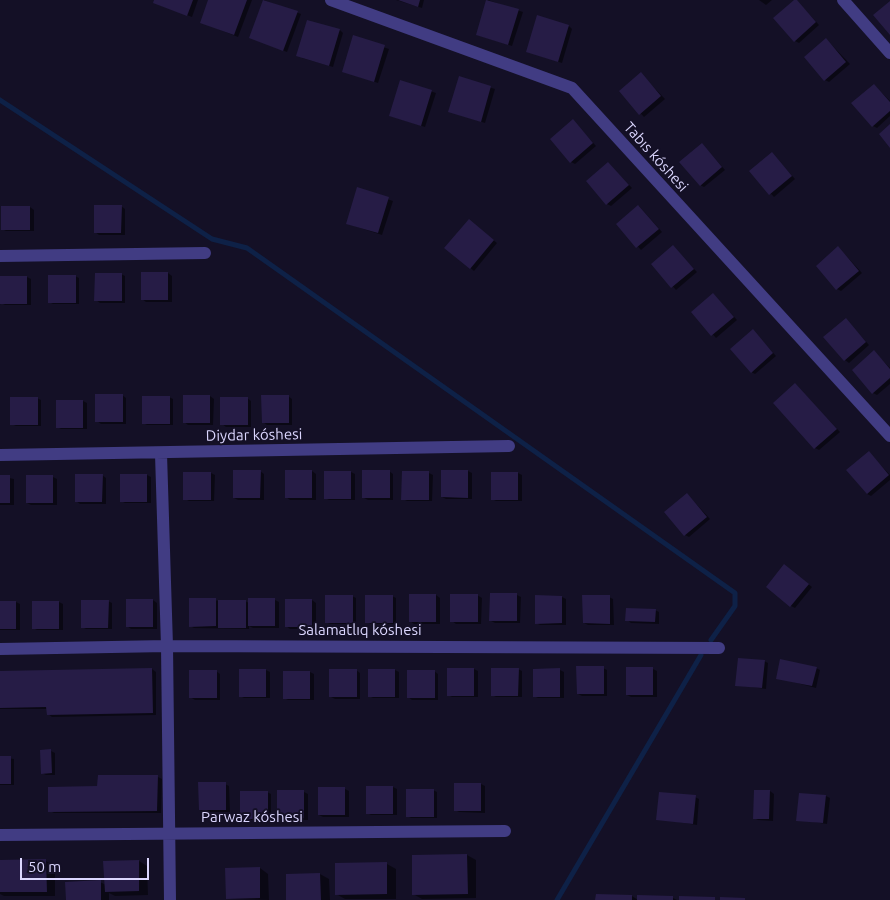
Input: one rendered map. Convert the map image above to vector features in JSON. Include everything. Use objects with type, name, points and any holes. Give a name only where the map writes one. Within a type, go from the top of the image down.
[{"type":"street","name":"Tabıs kóshesi","points":[[331,0],[572,88],[890,436]]},
{"type":"street","points":[[842,0],[890,53]]},
{"type":"street","points":[[0,256],[205,253]]},
{"type":"street","name":"Diydar kóshesi","points":[[0,456],[509,446]]},
{"type":"street","points":[[161,454],[167,646],[170,900]]},
{"type":"street","name":"Salamatlıq kóshesi","points":[[0,648],[167,646],[719,648]]},
{"type":"street","name":"Parwaz kóshesi","points":[[0,835],[505,832]]},
{"type":"building","points":[[154,0],[193,0],[187,16],[153,3]]},
{"type":"building","points":[[208,0],[247,0],[234,35],[200,23]]},
{"type":"building","points":[[263,0],[298,11],[283,51],[249,38]]},
{"type":"building","points":[[398,0],[420,0],[418,7]]},
{"type":"building","points":[[486,0],[519,9],[508,45],[476,35]]},
{"type":"building","points":[[794,0],[797,0],[816,22],[794,42],[773,18]]},
{"type":"building","points":[[890,1],[890,35],[873,15]]},
{"type":"building","points":[[537,15],[569,25],[558,62],[526,52]]},
{"type":"building","points":[[307,20],[340,29],[329,66],[296,56]]},
{"type":"building","points":[[353,35],[385,45],[374,82],[342,72]]},
{"type":"building","points":[[826,38],[846,62],[824,81],[804,57]]},
{"type":"building","points":[[641,72],[661,96],[639,115],[619,91]]},
{"type":"building","points":[[459,76],[491,86],[481,122],[448,112]]},
{"type":"building","points":[[400,80],[432,90],[421,126],[389,116]]},
{"type":"building","points":[[874,84],[890,102],[890,111],[872,127],[851,103]]},
{"type":"building","points":[[573,119],[593,143],[570,163],[550,139]]},
{"type":"building","points":[[890,124],[890,148],[879,134]]},
{"type":"building","points":[[702,143],[722,167],[700,186],[679,162]]},
{"type":"building","points":[[772,152],[792,176],[769,195],[749,171]]},
{"type":"building","points":[[608,162],[629,185],[606,205],[586,181]]},
{"type":"building","points":[[357,187],[389,197],[378,233],[346,224]]},
{"type":"building","points":[[94,205],[122,205],[121,233],[94,233]]},
{"type":"building","points":[[638,205],[659,229],[636,248],[616,224]]},
{"type":"building","points":[[1,206],[30,206],[30,230],[1,230]]},
{"type":"building","points":[[469,219],[494,240],[470,269],[444,248]]},
{"type":"building","points":[[673,245],[694,269],[671,288],[651,264]]},
{"type":"building","points":[[838,246],[859,271],[836,290],[816,266]]},
{"type":"building","points":[[141,272],[168,272],[168,300],[141,300]]},
{"type":"building","points":[[95,273],[122,273],[122,301],[94,301]]},
{"type":"building","points":[[48,275],[76,275],[76,303],[48,303]]},
{"type":"building","points":[[0,276],[27,276],[27,304],[0,304]]},
{"type":"building","points":[[713,293],[734,317],[711,336],[691,312]]},
{"type":"building","points":[[846,318],[866,342],[844,361],[823,337]]},
{"type":"building","points":[[753,329],[773,353],[751,373],[730,349]]},
{"type":"building","points":[[874,350],[890,369],[890,378],[872,394],[852,370]]},
{"type":"building","points":[[795,383],[837,429],[814,449],[773,403]]},
{"type":"building","points":[[95,394],[123,394],[123,422],[95,422]]},
{"type":"building","points":[[183,395],[210,395],[210,423],[183,423]]},
{"type":"building","points":[[261,395],[289,395],[289,423],[262,423]]},
{"type":"building","points":[[142,396],[170,396],[170,424],[142,424]]},
{"type":"building","points":[[10,397],[38,397],[38,425],[10,425]]},
{"type":"building","points":[[220,397],[248,397],[248,425],[220,425]]},
{"type":"building","points":[[56,400],[83,400],[83,428],[56,428]]},
{"type":"building","points":[[869,451],[889,475],[867,494],[846,470]]},
{"type":"building","points":[[233,470],[261,470],[260,498],[233,498]]},
{"type":"building","points":[[285,470],[312,470],[312,498],[285,498]]},
{"type":"building","points":[[362,470],[390,470],[390,498],[362,498]]},
{"type":"building","points":[[441,470],[468,470],[468,498],[441,497]]},
{"type":"building","points":[[324,471],[351,471],[351,499],[324,499]]},
{"type":"building","points":[[402,471],[429,471],[429,500],[401,500]]},
{"type":"building","points":[[183,472],[211,472],[211,500],[183,500]]},
{"type":"building","points":[[491,472],[518,472],[518,500],[491,500]]},
{"type":"building","points":[[75,474],[103,474],[102,502],[75,502]]},
{"type":"building","points":[[120,474],[147,474],[147,502],[120,502]]},
{"type":"building","points":[[0,475],[10,475],[10,503],[0,503]]},
{"type":"building","points":[[26,475],[53,475],[53,503],[26,503]]},
{"type":"building","points":[[687,493],[707,517],[684,536],[664,512]]},
{"type":"building","points":[[784,564],[809,584],[790,607],[766,587]]},
{"type":"building","points":[[490,593],[517,593],[517,621],[489,621]]},
{"type":"building","points":[[409,594],[436,594],[436,622],[409,622]]},
{"type":"building","points":[[450,594],[478,594],[478,622],[450,622]]},
{"type":"building","points":[[325,595],[353,595],[353,623],[325,623]]},
{"type":"building","points":[[365,595],[393,595],[393,623],[365,623]]},
{"type":"building","points":[[535,595],[562,596],[562,623],[535,624]]},
{"type":"building","points":[[582,595],[610,595],[610,624],[583,623]]},
{"type":"building","points":[[189,598],[216,598],[216,626],[189,627]]},
{"type":"building","points":[[248,598],[275,598],[275,626],[248,626]]},
{"type":"building","points":[[126,599],[153,599],[153,627],[126,627]]},
{"type":"building","points":[[285,599],[312,599],[312,627],[285,627]]},
{"type":"building","points":[[81,600],[109,600],[108,628],[81,628]]},
{"type":"building","points":[[218,600],[246,600],[246,628],[218,628]]},
{"type":"building","points":[[0,601],[16,601],[16,629],[0,629]]},
{"type":"building","points":[[32,601],[59,601],[59,629],[32,629]]},
{"type":"building","points":[[626,608],[656,609],[655,622],[625,621]]},
{"type":"building","points":[[738,658],[765,660],[762,688],[735,686]]},
{"type":"building","points":[[780,659],[817,667],[812,686],[776,679]]},
{"type":"building","points":[[576,666],[604,666],[604,694],[577,694]]},
{"type":"building","points":[[626,667],[653,667],[653,695],[626,695]]},
{"type":"building","points":[[152,668],[153,713],[47,715],[46,707],[0,708],[0,671]]},
{"type":"building","points":[[447,668],[474,668],[474,696],[447,696]]},
{"type":"building","points":[[491,668],[519,668],[518,696],[491,696]]},
{"type":"building","points":[[560,668],[560,697],[533,697],[533,669]]},
{"type":"building","points":[[239,669],[266,669],[266,697],[239,697]]},
{"type":"building","points":[[329,669],[357,669],[357,697],[329,697]]},
{"type":"building","points":[[368,669],[395,669],[395,697],[368,697]]},
{"type":"building","points":[[189,670],[217,670],[217,698],[189,698]]},
{"type":"building","points":[[407,670],[435,670],[435,698],[407,698]]},
{"type":"building","points":[[283,671],[310,671],[310,699],[283,699]]},
{"type":"building","points":[[51,749],[52,773],[41,774],[40,750]]},
{"type":"building","points":[[0,756],[11,756],[11,784],[0,784]]},
{"type":"building","points":[[98,775],[158,775],[157,811],[48,812],[48,787],[97,786]]},
{"type":"building","points":[[198,782],[226,782],[226,810],[199,810]]},
{"type":"building","points":[[454,783],[481,783],[481,811],[454,811]]},
{"type":"building","points":[[366,786],[393,786],[393,814],[366,814]]},
{"type":"building","points":[[318,787],[345,787],[345,815],[318,815]]},
{"type":"building","points":[[406,789],[434,789],[434,817],[406,817]]},
{"type":"building","points":[[277,790],[304,790],[304,818],[277,818]]},
{"type":"building","points":[[754,790],[770,790],[769,819],[753,819]]},
{"type":"building","points":[[240,791],[268,791],[268,819],[240,819]]},
{"type":"building","points":[[659,792],[696,795],[693,824],[656,820]]},
{"type":"building","points":[[799,793],[826,795],[823,823],[796,821]]},
{"type":"building","points":[[467,854],[468,894],[412,895],[412,855]]},
{"type":"building","points":[[46,859],[47,892],[0,892],[0,860]]},
{"type":"building","points":[[139,860],[139,891],[105,892],[103,861]]},
{"type":"building","points":[[387,862],[387,894],[335,895],[335,863]]},
{"type":"building","points":[[260,867],[260,898],[226,899],[225,868]]},
{"type":"building","points":[[320,873],[321,900],[286,900],[286,874]]},
{"type":"building","points":[[101,880],[101,900],[66,900],[65,882]]},
{"type":"building","points":[[596,894],[632,895],[632,900],[595,900]]},
{"type":"building","points":[[637,895],[673,896],[673,900],[637,900]]},
{"type":"building","points":[[679,896],[715,897],[715,900],[679,900]]},
{"type":"building","points":[[720,897],[745,898],[745,900],[720,900]]},
{"type":"waterway","points":[[0,100],[212,239],[247,248],[735,593],[735,606],[711,640]]},
{"type":"waterway","points":[[557,900],[701,655]]}]
